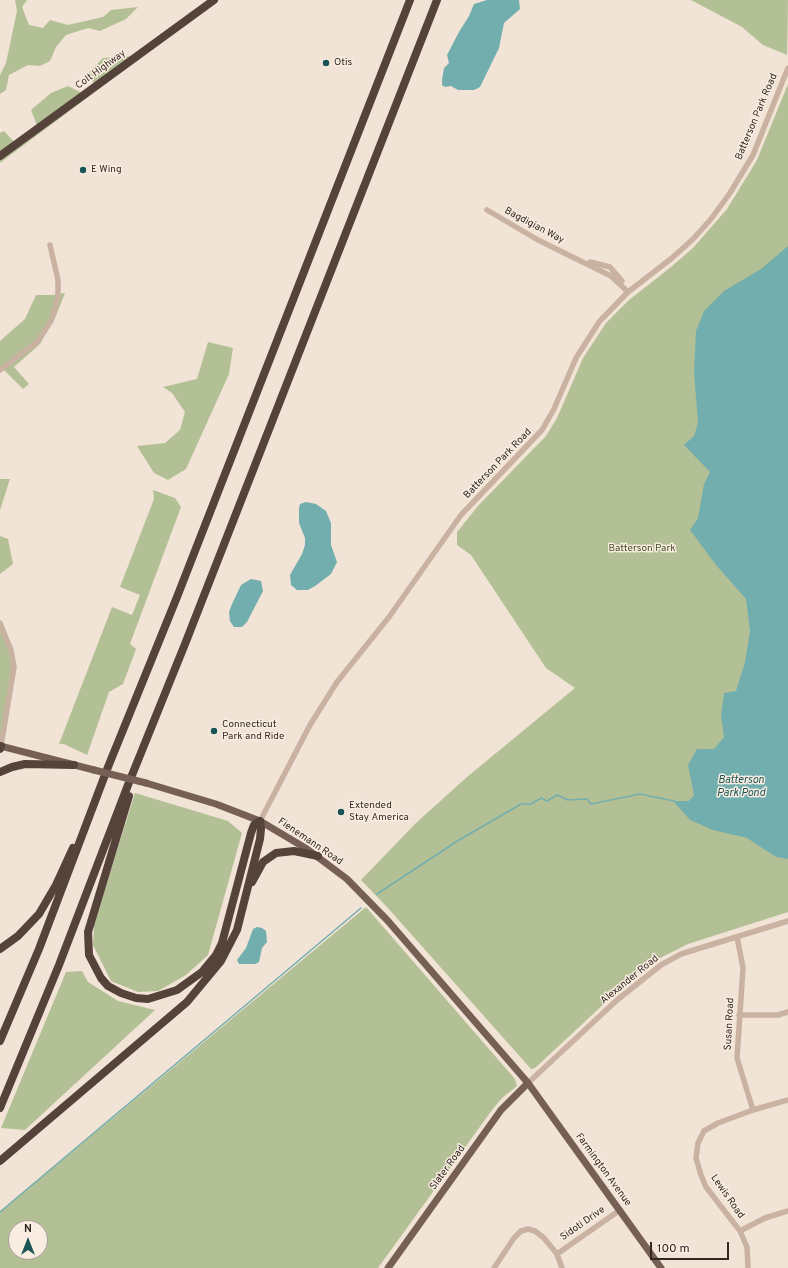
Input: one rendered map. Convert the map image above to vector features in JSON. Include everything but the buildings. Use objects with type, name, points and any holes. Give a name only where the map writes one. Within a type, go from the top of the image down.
[{"type":"highway","name":"Colt Highway","points":[[0,156],[214,0]]},
{"type":"highway","points":[[0,1041],[39,949],[410,0]]},
{"type":"highway","points":[[0,1108],[50,990],[141,753],[437,0]]},
{"type":"highway","points":[[0,1161],[170,1018],[196,992],[217,966],[230,945],[238,925],[261,832],[260,821],[254,825],[251,832],[227,930],[220,949],[212,960],[188,984],[164,995],[153,998],[139,998],[117,992],[104,982],[92,965],[88,953],[87,935],[141,753]]},
{"type":"highway","points":[[0,772],[25,764],[74,765]]},
{"type":"highway","points":[[0,949],[18,936],[39,914],[56,885],[71,851],[83,835]]},
{"type":"highway","points":[[248,888],[263,862],[274,853],[294,850],[318,856]]},
{"type":"main road","name":"Fienemann Road","points":[[0,747],[146,783],[211,802],[260,821],[318,856],[347,879],[381,913],[528,1083]]},
{"type":"main road","name":"Farmington Avenue","points":[[528,1083],[661,1268]]},
{"type":"main road","name":"Slater Road","points":[[388,1268],[501,1110],[528,1083]]},
{"type":"street","name":"Batterson Park Road","points":[[260,821],[307,730],[333,688],[389,617],[461,515],[542,430],[582,346],[599,322],[628,292],[683,249],[702,230],[726,200],[753,155],[788,68]]},
{"type":"street","name":"Bagdigian Way","points":[[487,210],[538,240],[573,256],[610,267],[628,292]]},
{"type":"street","points":[[0,370],[37,342],[51,321],[58,298],[58,280],[50,245]]},
{"type":"street","points":[[0,623],[11,650],[14,667],[0,747]]},
{"type":"street","name":"Alexander Road","points":[[528,1083],[617,1000],[661,965],[681,954],[788,920]]},
{"type":"street","name":"Susan Road","points":[[737,937],[743,968],[738,1015],[737,1058],[754,1110]]},
{"type":"street","points":[[738,1015],[778,1015],[788,1012]]},
{"type":"street","name":"Lewis Road","points":[[748,1268],[747,1247],[740,1231],[706,1187],[696,1158],[698,1143],[704,1131],[718,1123],[788,1100]]},
{"type":"street","name":"Sidoti Drive","points":[[557,1254],[620,1210]]},
{"type":"street","points":[[740,1231],[765,1218],[788,1211]]},
{"type":"street","points":[[494,1268],[514,1238],[521,1232],[528,1229],[535,1231],[544,1238],[557,1254],[562,1268]]},
{"type":"green space","points":[[15,0],[27,0],[22,7],[29,25],[43,28],[50,20],[68,25],[103,17],[111,10],[138,7],[126,19],[100,31],[88,28],[66,35],[56,47],[50,61],[40,66],[28,65],[9,75],[6,90],[0,94],[0,75],[6,63],[17,11]]},
{"type":"green space","points":[[691,0],[788,0],[787,55],[763,45],[742,27]]},
{"type":"green space","points":[[167,38],[0,163],[0,133],[4,131],[16,144],[38,128],[31,110],[51,93],[68,86],[84,94],[95,87],[89,72],[103,58],[137,56]]},
{"type":"green space","name":"Batterson Park","points":[[788,84],[788,912],[688,944],[654,961],[635,975],[535,1068],[531,1069],[387,907],[361,880],[416,823],[467,777],[575,688],[546,668],[471,555],[457,545],[457,532],[478,506],[546,436],[557,418],[583,358],[606,323],[629,300],[693,248],[727,209],[757,160]]},
{"type":"green space","points":[[65,293],[55,318],[40,344],[14,367],[29,384],[23,389],[2,368],[0,370],[0,341],[25,319],[36,295]]},
{"type":"green space","points":[[208,342],[233,348],[229,374],[186,469],[168,480],[154,473],[137,446],[165,443],[180,430],[185,412],[172,393],[163,387],[197,379]]},
{"type":"green space","points":[[0,479],[10,479],[0,510]]},
{"type":"green space","points":[[153,490],[175,498],[181,507],[130,644],[136,649],[123,684],[109,692],[87,755],[64,744],[59,744],[112,607],[132,615],[140,595],[120,587],[154,499]]},
{"type":"green space","points":[[0,536],[8,539],[13,564],[0,574]]},
{"type":"green space","points":[[0,627],[13,660],[0,746]]},
{"type":"green space","points":[[135,793],[228,821],[242,833],[208,955],[186,975],[158,991],[138,992],[111,981],[93,945],[94,924]]},
{"type":"green space","points":[[366,907],[515,1079],[517,1086],[502,1098],[492,1110],[378,1268],[0,1268],[0,1212]]},
{"type":"green space","points":[[82,971],[88,982],[118,1001],[155,1010],[25,1130],[1,1128],[66,972]]},
{"type":"water","points":[[487,0],[519,0],[520,9],[504,23],[499,48],[480,87],[474,90],[458,90],[451,86],[445,87],[442,85],[442,80],[444,68],[449,63],[447,55],[474,4]]},
{"type":"water","name":"Batterson Park Pond","points":[[788,246],[788,859],[776,857],[747,838],[713,830],[690,820],[673,801],[689,801],[694,795],[688,765],[697,749],[714,749],[724,737],[721,715],[724,693],[736,691],[745,662],[750,631],[746,599],[716,565],[690,530],[698,518],[704,484],[710,472],[684,445],[694,436],[698,423],[694,372],[696,331],[704,311],[724,291],[761,269]]},
{"type":"water","points":[[306,502],[316,504],[326,511],[331,523],[331,545],[337,562],[331,574],[315,586],[308,590],[297,590],[291,585],[290,575],[302,554],[305,545],[305,538],[299,523],[299,508],[300,504]]},
{"type":"water","points":[[251,579],[261,581],[263,591],[247,622],[242,627],[234,627],[230,621],[229,612],[241,585]]},
{"type":"water","points":[[257,927],[266,931],[267,942],[262,948],[259,962],[255,964],[239,964],[237,960],[246,948],[253,929]]},
{"type":"waterway","points":[[377,894],[459,840],[521,804],[531,804],[541,798],[547,801],[557,795],[568,800],[587,799],[591,804],[640,794],[674,801]]},
{"type":"waterway","points":[[0,1212],[361,908]]},
{"type":"place","name":"Otis","points":[[326,63]]},
{"type":"place","name":"E Wing","points":[[83,170]]},
{"type":"place","name":"Connecticut Park and Ride","points":[[214,731]]},
{"type":"place","name":"Extended Stay America","points":[[341,812]]}]
